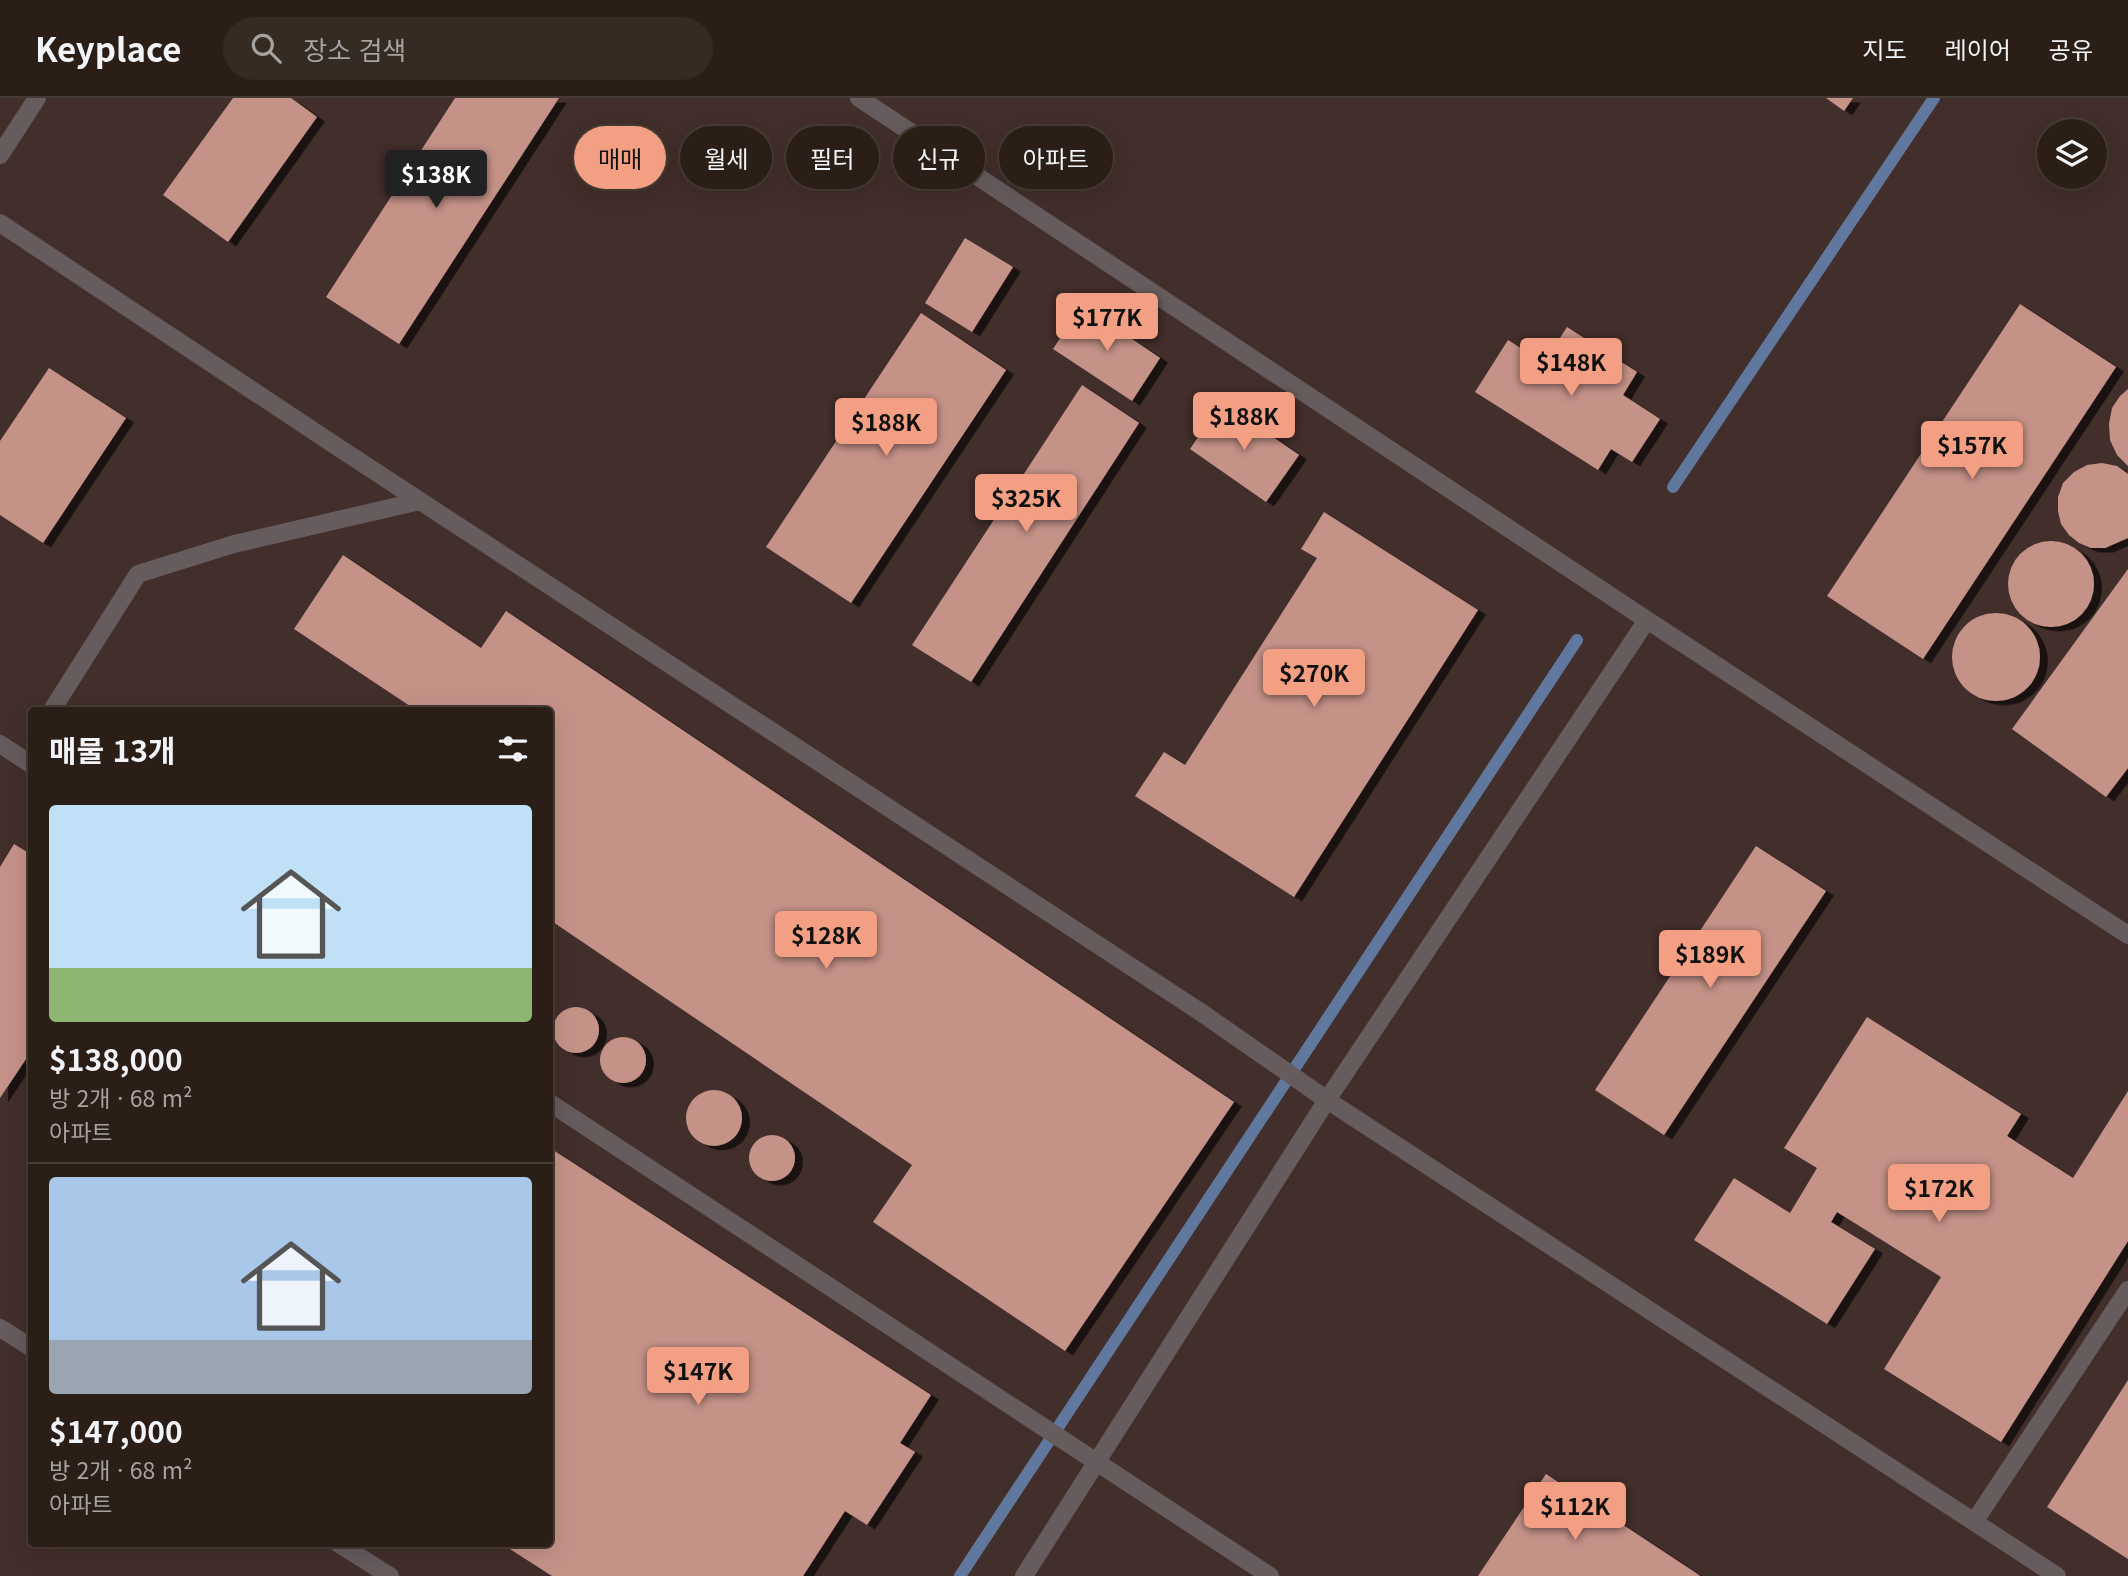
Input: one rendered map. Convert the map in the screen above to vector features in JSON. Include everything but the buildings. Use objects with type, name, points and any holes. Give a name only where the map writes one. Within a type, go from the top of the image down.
[{"type":"lane","points":[[0,155],[37,98]]},
{"type":"lane","points":[[859,98],[2128,935]]},
{"type":"lane","points":[[0,223],[1202,1013],[1327,1100],[2057,1576]]},
{"type":"lane","points":[[54,707],[138,575],[234,544],[420,501]]},
{"type":"lane","points":[[1024,1576],[1327,1100],[1647,620]]},
{"type":"lane","points":[[0,744],[27,762]]},
{"type":"lane","points":[[553,1105],[1270,1576]]},
{"type":"lane","points":[[1974,1522],[2128,1290]]},
{"type":"lane","points":[[0,1328],[28,1346]]},
{"type":"lane","points":[[344,1547],[390,1576]]},
{"type":"shaded area","points":[[0,98],[2128,98],[2128,1576],[0,1576]]},
{"type":"waterway","points":[[1673,487],[1934,98]]},
{"type":"waterway","points":[[960,1576],[1577,640]]}]
